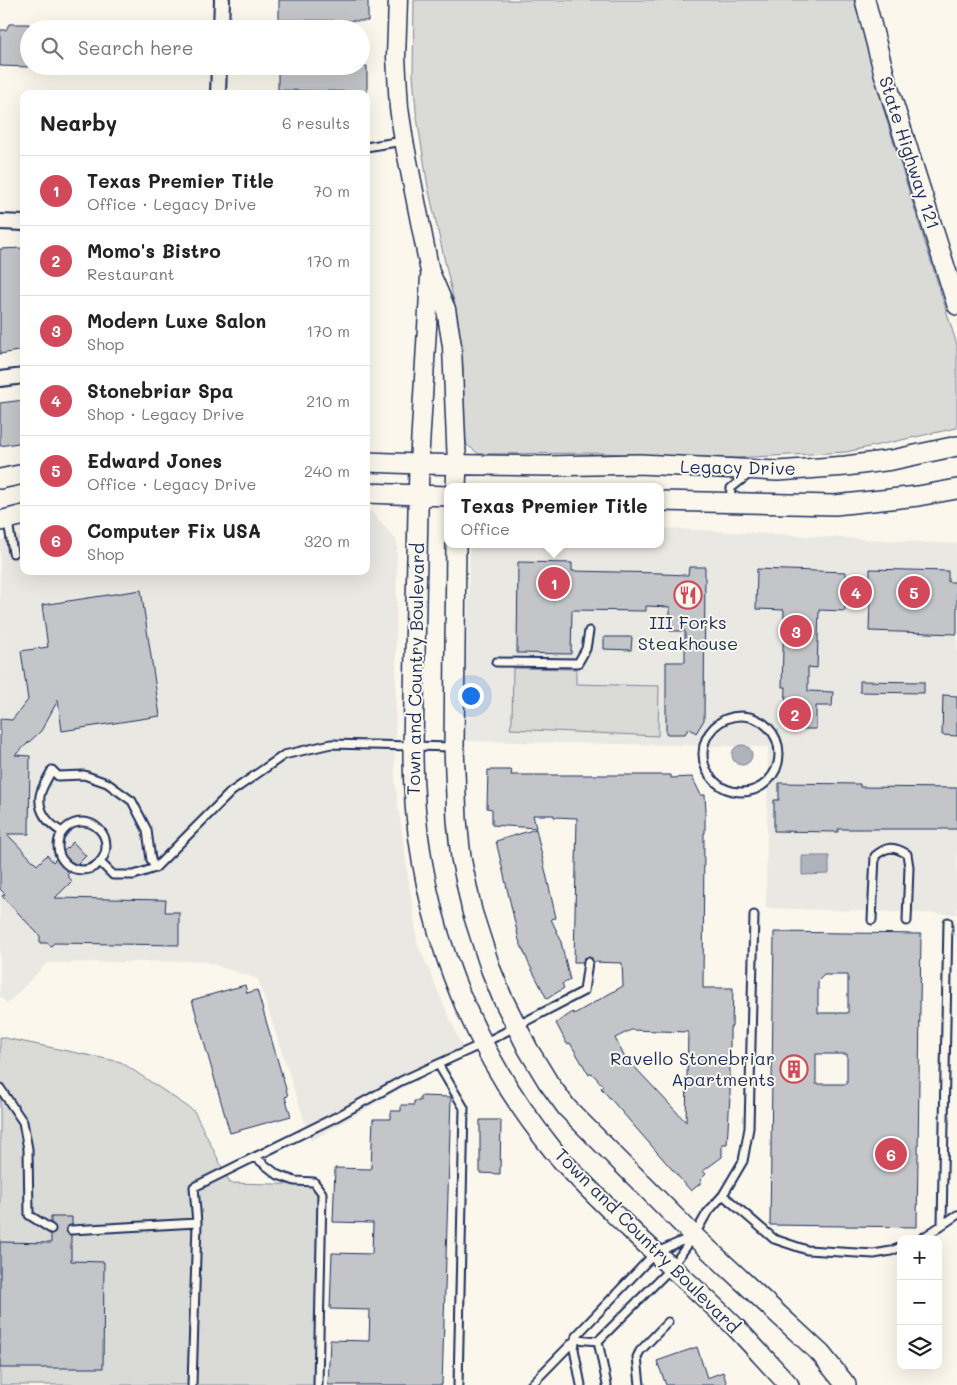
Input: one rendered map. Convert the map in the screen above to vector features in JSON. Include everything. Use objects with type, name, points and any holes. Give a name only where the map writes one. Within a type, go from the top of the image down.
[{"type":"main road","name":"State Highway 121","points":[[865,0],[885,77],[957,305]]},
{"type":"main road","name":"Legacy Drive","points":[[370,462],[547,466],[639,464],[778,471],[846,466],[892,460],[957,446]]},
{"type":"main road","name":"Town and Country Boulevard","points":[[419,464],[413,746],[416,815],[429,896],[447,963],[482,1044],[511,1092],[554,1150],[584,1184],[738,1330],[788,1385]]},
{"type":"main road","name":"Town and Country Boulevard","points":[[456,465],[456,483]]},
{"type":"main road","points":[[0,478],[20,475]]},
{"type":"main road","name":"Legacy Drive","points":[[664,501],[834,505],[858,504],[957,489]]},
{"type":"main road","points":[[370,494],[444,496]]},
{"type":"main road","name":"Town and Country Boulevard","points":[[456,548],[454,747],[456,820],[465,878],[477,927],[491,970],[516,1026],[539,1066],[567,1108],[694,1236],[802,1336],[846,1385]]},
{"type":"street","points":[[221,20],[222,0]]},
{"type":"street","name":"Town and Country Boulevard","points":[[398,0],[396,57],[399,108],[430,272],[446,309],[452,346],[456,465]]},
{"type":"street","points":[[218,90],[219,75]]},
{"type":"street","points":[[0,222],[20,223]]},
{"type":"street","name":"Town and Country Boulevard","points":[[419,464],[430,272]]},
{"type":"street","points":[[0,379],[20,376]]},
{"type":"lane","points":[[370,146],[404,140]]},
{"type":"lane","points":[[730,502],[732,488],[748,475],[778,471]]},
{"type":"lane","points":[[10,518],[13,553]]},
{"type":"lane","points":[[496,662],[578,663],[586,649],[589,631]]},
{"type":"lane","points":[[738,716],[754,718],[768,726],[776,739],[779,755],[776,769],[768,781],[756,789],[743,792],[729,790],[718,783],[710,775],[705,765],[703,753],[706,740],[714,728],[726,718],[738,716]]},
{"type":"lane","points":[[100,862],[113,874],[134,875],[155,868],[231,792],[284,755],[331,744],[454,747]]},
{"type":"lane","points":[[62,832],[42,815],[40,796],[52,770],[58,776],[84,775],[107,783],[132,801],[147,830],[155,868]]},
{"type":"lane","points":[[75,823],[90,823],[97,827],[106,840],[105,856],[100,862],[86,870],[70,868],[60,856],[58,848],[62,832],[68,826],[75,823]]},
{"type":"lane","points":[[872,920],[875,856],[884,848],[896,847],[907,854],[909,867],[907,921]]},
{"type":"lane","points":[[598,1341],[671,1268],[694,1236],[707,1213],[723,1195],[743,1161],[749,1128],[754,915]]},
{"type":"lane","points":[[942,1224],[948,922]]},
{"type":"lane","points":[[192,1385],[197,1223],[194,1187],[438,1064],[482,1044],[584,991],[588,962]]},
{"type":"lane","points":[[438,1064],[464,1108],[458,1385]]},
{"type":"lane","points":[[0,1088],[23,1122],[28,1149],[29,1215],[51,1229]]},
{"type":"lane","points":[[255,1157],[278,1175],[295,1181],[314,1182],[322,1193],[318,1385]]},
{"type":"lane","points":[[723,1195],[774,1240],[808,1250],[874,1254],[897,1249]]},
{"type":"lane","points":[[927,1235],[957,1214]]},
{"type":"lane","points":[[72,1230],[197,1223]]},
{"type":"lane","points":[[531,1385],[576,1339],[587,1323],[655,1253],[694,1236]]},
{"type":"lane","points":[[640,1385],[637,1357],[640,1351],[668,1322]]},
{"type":"lane","points":[[576,1339],[598,1341]]},
{"type":"lane","points":[[576,1339],[574,1349],[581,1385]]},
{"type":"lane","points":[[598,1341],[607,1385]]},
{"type":"shaded area","points":[[414,0],[854,0],[887,121],[957,345],[957,428],[846,452],[735,458],[598,453],[479,454],[467,445],[462,426],[463,368],[458,319],[428,187],[416,111],[413,75]]},
{"type":"shaded area","points":[[371,511],[397,541],[395,784],[418,945],[460,1042],[466,1051],[311,1141],[258,979],[203,961],[47,963],[7,1004],[0,996],[0,540],[20,537],[20,575],[370,575]]},
{"type":"shaded area","points":[[664,528],[957,544],[957,914],[766,908],[768,747],[464,741],[470,548],[664,548]]},
{"type":"shaded area","points":[[513,668],[576,669],[576,684],[659,686],[658,736],[510,729],[512,720]]},
{"type":"shaded area","points":[[742,745],[749,748],[752,755],[749,762],[742,765],[735,762],[732,755],[735,748]]},
{"type":"shaded area","points":[[802,856],[829,856],[829,874],[802,875]]},
{"type":"shaded area","points":[[0,1037],[121,1062],[194,1111],[230,1183],[317,1185],[322,1327],[320,1385],[0,1385]]},
{"type":"building","points":[[279,0],[368,0],[368,20],[279,20]]},
{"type":"building","points":[[9,24],[20,24],[20,67],[0,66],[0,30],[6,30]]},
{"type":"building","points":[[278,75],[367,75],[367,90],[278,90]]},
{"type":"building","points":[[20,248],[20,351],[0,354],[0,249]]},
{"type":"building","points":[[20,400],[20,443],[0,446],[0,403]]},
{"type":"building","points":[[518,562],[572,563],[572,571],[688,575],[689,567],[705,567],[704,720],[696,733],[689,728],[685,734],[666,734],[666,662],[685,662],[685,631],[670,631],[670,607],[646,606],[646,611],[572,610],[571,654],[517,653]]},
{"type":"building","points":[[757,569],[846,572],[846,579],[870,579],[870,569],[948,571],[948,582],[957,582],[957,634],[869,631],[870,602],[845,602],[845,611],[819,610],[817,668],[808,667],[808,691],[833,692],[832,706],[816,706],[816,729],[798,729],[785,712],[786,687],[782,687],[784,610],[756,609]]},
{"type":"building","points":[[141,590],[160,716],[62,731],[58,700],[41,731],[15,755],[30,756],[29,834],[7,834],[37,865],[47,855],[53,862],[73,842],[86,856],[67,875],[72,881],[55,898],[166,900],[165,912],[179,912],[179,945],[54,943],[51,946],[47,943],[40,943],[40,936],[2,896],[5,894],[0,889],[0,719],[12,720],[28,700],[21,651],[48,647],[42,605]]},
{"type":"building","points":[[604,637],[632,637],[631,650],[604,649]]},
{"type":"building","points":[[860,681],[924,682],[924,693],[860,692]]},
{"type":"building","points":[[943,695],[957,696],[957,736],[942,735]]},
{"type":"building","points":[[488,770],[512,770],[511,775],[671,775],[671,778],[692,777],[701,795],[705,795],[703,988],[733,988],[732,1027],[730,1027],[730,1096],[727,1144],[722,1144],[722,1157],[703,1171],[706,1174],[700,1180],[702,1182],[691,1191],[601,1088],[603,1086],[592,1073],[589,1075],[570,1043],[567,1044],[556,1023],[623,986],[622,963],[593,962],[592,958],[588,957],[584,958],[583,962],[574,962],[577,818],[533,815],[536,828],[492,825],[492,809],[487,808]],"holes":[[[631,1030],[688,1032],[686,1122],[630,1062],[628,1064],[615,1038]]]},
{"type":"building","points":[[779,783],[860,784],[860,787],[957,788],[957,829],[838,829],[838,832],[774,831],[774,800],[779,800]]},
{"type":"building","points":[[536,829],[556,918],[551,919],[560,938],[570,980],[562,984],[564,988],[547,999],[519,940],[496,841]]},
{"type":"building","name":"Ravello Stonebriar Apartments","points":[[774,932],[921,934],[917,1227],[770,1225]],"holes":[[[824,975],[848,975],[848,1013],[818,1013],[818,981]],[[816,1054],[847,1054],[847,1084],[816,1084]]]},
{"type":"building","points":[[245,985],[247,993],[257,990],[288,1096],[285,1097],[291,1116],[230,1133],[192,1000]]},
{"type":"building","points":[[420,1096],[451,1097],[442,1385],[328,1385],[330,1340],[369,1341],[370,1310],[330,1309],[332,1253],[372,1254],[373,1223],[333,1222],[335,1168],[371,1169],[373,1119],[391,1119],[391,1111],[401,1111],[401,1105],[414,1105],[414,1101],[420,1101]]},
{"type":"building","points":[[480,1120],[501,1120],[500,1174],[480,1173]]},
{"type":"building","points":[[51,1217],[72,1217],[72,1225],[68,1226],[66,1230],[71,1235],[71,1261],[104,1262],[103,1368],[0,1368],[0,1242],[51,1243],[51,1234],[56,1229],[51,1223]]},
{"type":"building","points":[[697,1347],[707,1378],[723,1372],[727,1385],[666,1385],[657,1361]]},
{"type":"place","name":"Texas Premier Title","points":[[554,583]]},
{"type":"place","name":"Stonebriar Spa","points":[[856,592]]},
{"type":"place","name":"Edward Jones","points":[[914,592]]},
{"type":"place","name":"III Forks Steakhouse","points":[[688,595]]},
{"type":"place","name":"Modern Luxe Salon","points":[[796,631]]},
{"type":"place","name":"Momo's Bistro","points":[[795,714]]},
{"type":"place","name":"Ravello Stonebriar Apartments","points":[[794,1069]]},
{"type":"place","name":"Computer Fix USA","points":[[891,1154]]}]
